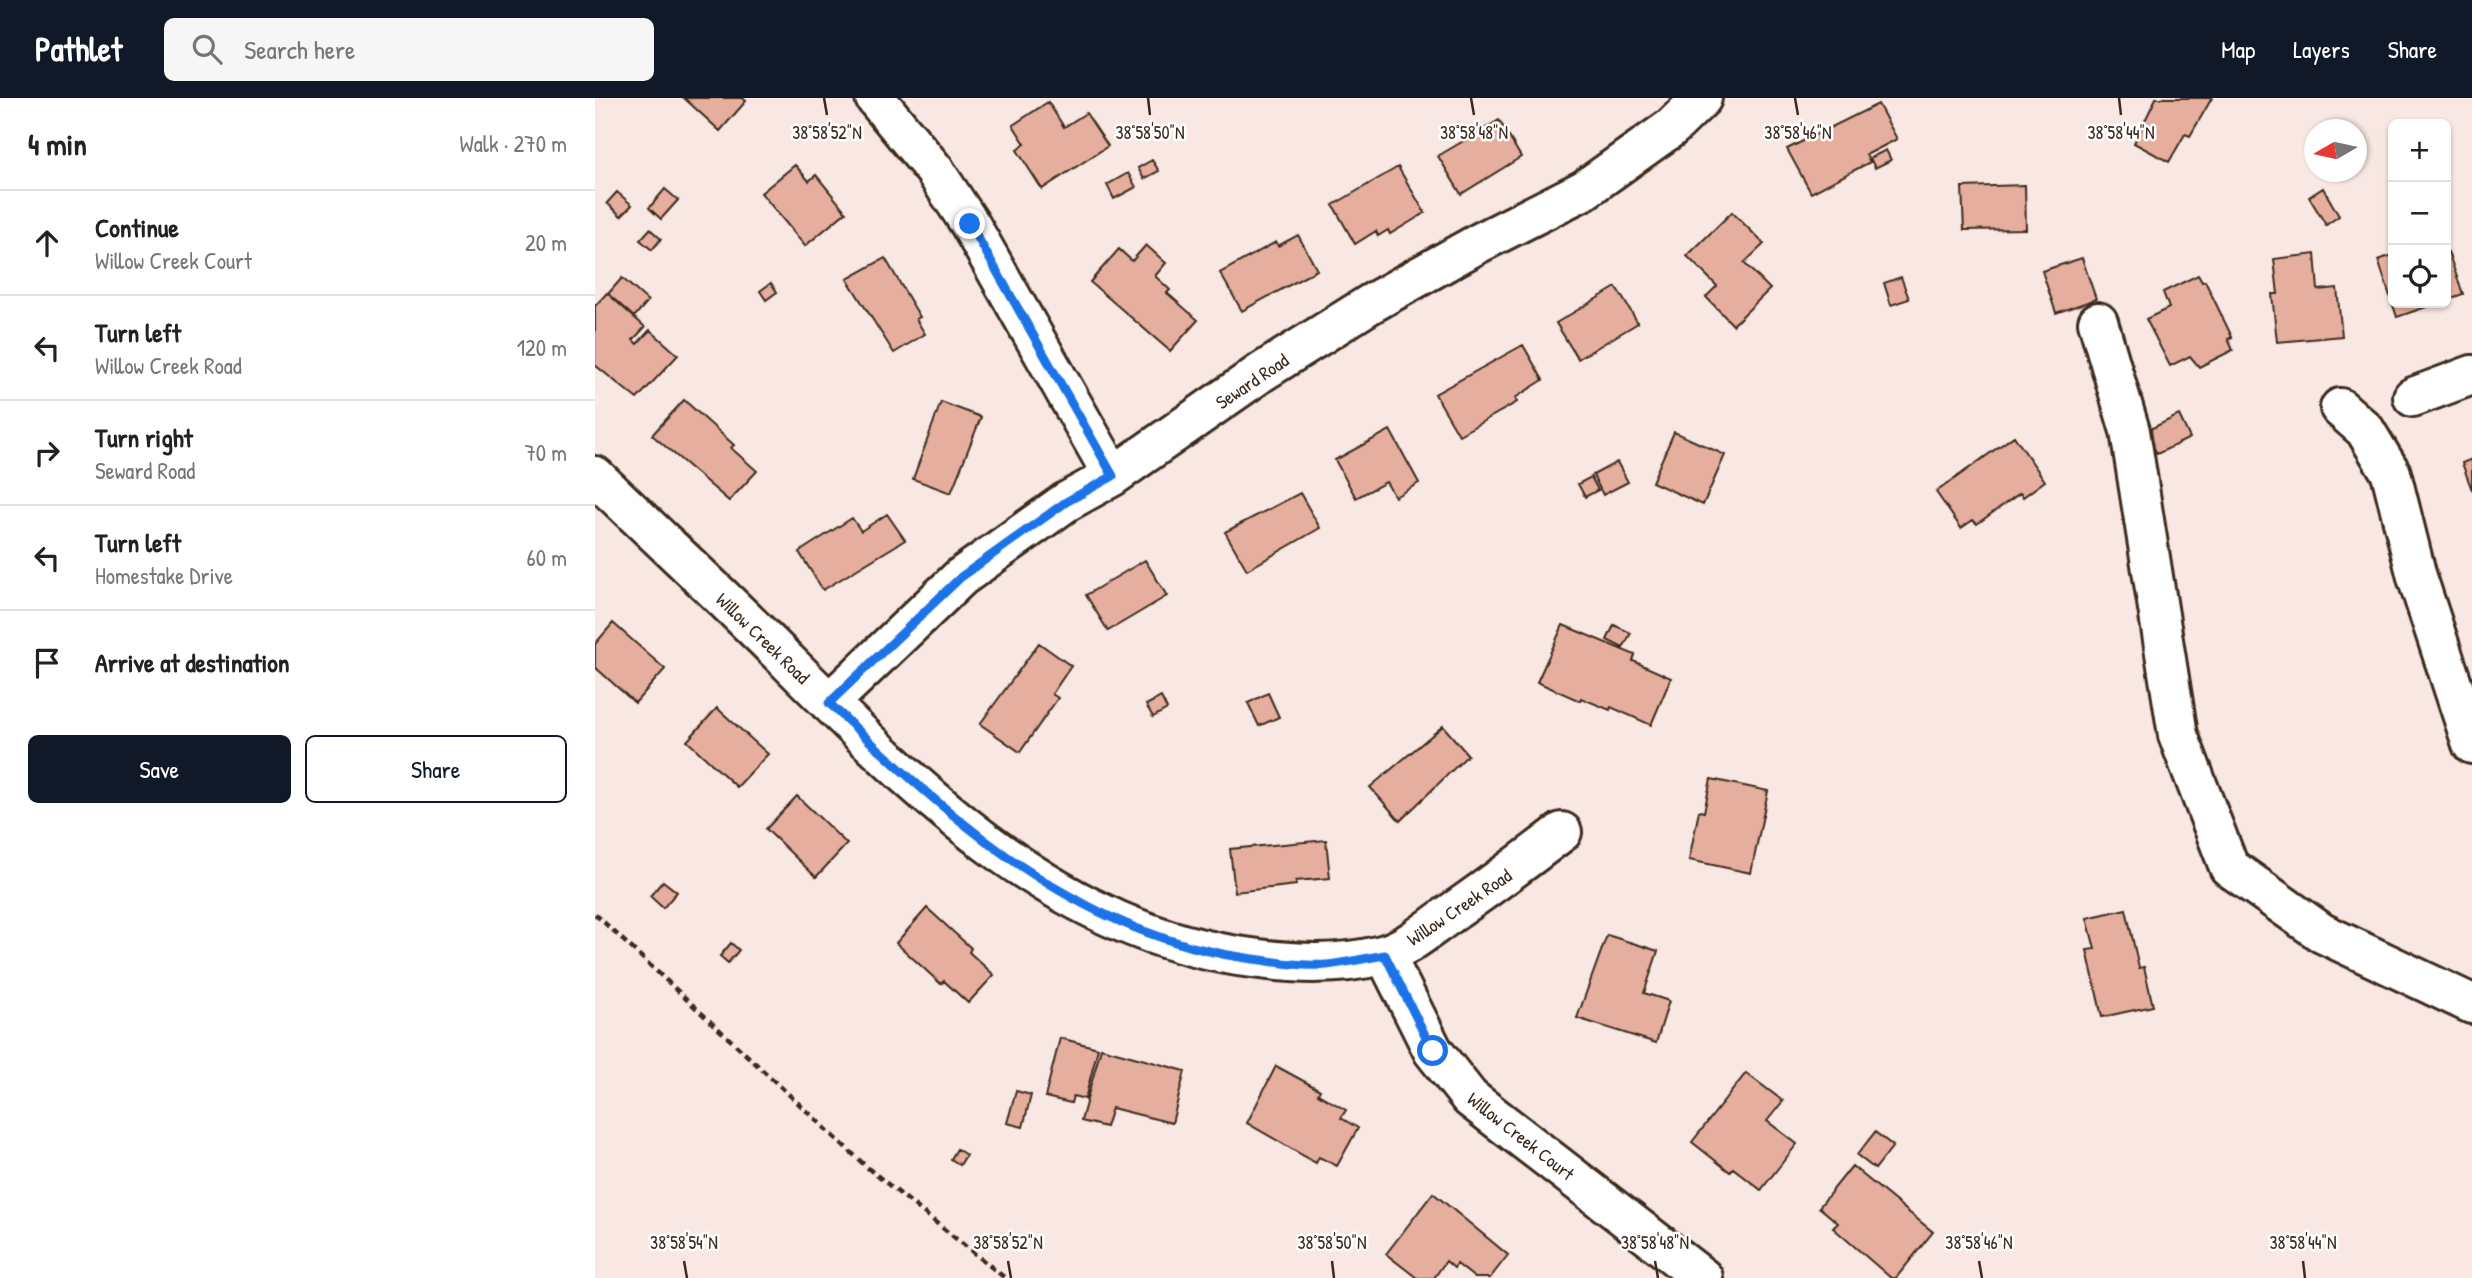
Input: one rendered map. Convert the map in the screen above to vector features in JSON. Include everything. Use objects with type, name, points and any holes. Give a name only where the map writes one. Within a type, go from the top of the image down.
[{"type":"street","points":[[875,98],[935,171],[970,224],[1113,476]]},
{"type":"street","name":"Seward Road","points":[[829,703],[961,577],[1066,502],[1113,476],[1262,372],[1370,304],[1479,243],[1584,190],[1671,128],[1702,98]]},
{"type":"street","points":[[2098,323],[2130,430],[2178,736],[2229,867],[2322,933],[2472,1003]]},
{"type":"street","points":[[2413,397],[2472,375]]},
{"type":"street","points":[[2340,408],[2365,430],[2391,473],[2417,577],[2472,744]]},
{"type":"street","name":"Willow Creek Road","points":[[595,476],[930,799],[1007,858],[1096,912],[1142,932],[1227,955],[1326,965],[1385,955],[1420,935],[1562,832]]},
{"type":"street","name":"Willow Creek Court","points":[[1385,955],[1433,1051],[1470,1098],[1703,1278]]},
{"type":"path","points":[[595,914],[869,1169],[1005,1278]]},
{"type":"building","points":[[684,98],[743,98],[746,101],[720,131]]},
{"type":"building","points":[[2156,98],[2212,98],[2190,136],[2185,134],[2169,162],[2134,143]]},
{"type":"building","points":[[1048,102],[1064,127],[1086,113],[1108,146],[1042,189],[1017,150],[1025,144],[1013,125]]},
{"type":"building","points":[[1878,104],[1897,139],[1866,155],[1870,162],[1811,193],[1787,149]]},
{"type":"building","points":[[1499,120],[1521,157],[1461,194],[1438,156]]},
{"type":"building","points":[[1886,150],[1891,160],[1875,168],[1870,158]]},
{"type":"building","points":[[1152,160],[1159,171],[1144,179],[1138,168]]},
{"type":"building","points":[[795,165],[809,181],[816,175],[846,212],[805,246],[761,193]]},
{"type":"building","points":[[1398,167],[1425,213],[1390,234],[1388,230],[1378,236],[1376,231],[1355,244],[1333,205]]},
{"type":"building","points":[[1128,173],[1136,187],[1114,199],[1107,185]]},
{"type":"building","points":[[2025,185],[2026,229],[1964,230],[1962,187]]},
{"type":"building","points":[[2323,188],[2339,216],[2326,225],[2309,197]]},
{"type":"building","points":[[665,189],[678,200],[661,219],[649,208]]},
{"type":"building","points":[[617,192],[632,205],[621,216],[607,203]]},
{"type":"building","points":[[1732,212],[1764,244],[1744,263],[1770,289],[1733,325],[1706,297],[1717,286],[1687,256]]},
{"type":"building","points":[[650,229],[661,239],[652,250],[640,240]]},
{"type":"building","points":[[1298,235],[1317,270],[1242,311],[1220,273],[1276,242],[1278,246]]},
{"type":"building","points":[[1146,245],[1166,263],[1155,276],[1170,290],[1167,293],[1198,320],[1170,351],[1090,282],[1119,249],[1132,261]]},
{"type":"building","points":[[2315,254],[2318,290],[2337,288],[2342,336],[2277,342],[2272,294],[2278,294],[2274,259]]},
{"type":"building","points":[[2388,257],[2388,290],[2378,260]]},
{"type":"building","points":[[885,258],[920,317],[916,319],[925,334],[894,353],[847,279]]},
{"type":"building","points":[[2082,258],[2096,299],[2056,313],[2042,271]]},
{"type":"building","points":[[2451,260],[2463,294],[2451,298]]},
{"type":"building","points":[[2198,275],[2202,282],[2205,281],[2232,337],[2228,339],[2233,350],[2199,367],[2190,356],[2170,366],[2146,319],[2169,308],[2163,292]]},
{"type":"building","points":[[1901,277],[1909,299],[1891,305],[1884,283]]},
{"type":"building","points":[[622,278],[648,301],[634,317],[608,294]]},
{"type":"building","points":[[771,283],[777,292],[766,300],[760,291]]},
{"type":"building","points":[[1616,287],[1638,323],[1578,359],[1556,323]]},
{"type":"building","points":[[607,293],[645,327],[633,340],[637,344],[650,330],[678,355],[637,399],[595,365],[595,306]]},
{"type":"building","points":[[2394,308],[2423,308],[2397,317]]},
{"type":"building","points":[[1523,345],[1543,380],[1515,398],[1517,402],[1459,435],[1435,394]]},
{"type":"building","points":[[684,400],[734,445],[731,448],[757,471],[729,501],[652,435]]},
{"type":"building","points":[[941,402],[981,417],[951,493],[913,479]]},
{"type":"building","points":[[2179,415],[2190,438],[2157,454],[2146,431]]},
{"type":"building","points":[[1390,430],[1419,483],[1395,497],[1386,482],[1356,498],[1335,460]]},
{"type":"building","points":[[1674,432],[1725,455],[1703,505],[1652,482]]},
{"type":"building","points":[[2014,436],[2045,481],[2023,497],[2020,493],[1977,524],[1973,520],[1961,528],[1936,492]]},
{"type":"building","points":[[2472,459],[2472,490],[2462,463]]},
{"type":"building","points":[[1617,462],[1628,482],[1603,495],[1593,475]]},
{"type":"building","points":[[1591,477],[1598,490],[1585,497],[1578,484]]},
{"type":"building","points":[[1300,493],[1320,528],[1247,570],[1225,532]]},
{"type":"building","points":[[887,514],[905,540],[823,590],[799,552],[852,518],[861,531]]},
{"type":"building","points":[[1145,560],[1167,596],[1108,631],[1086,595]]},
{"type":"building","points":[[613,623],[665,669],[635,703],[595,667],[595,644]]},
{"type":"building","points":[[1563,625],[1635,655],[1633,661],[1671,678],[1651,725],[1611,707],[1610,710],[1581,698],[1580,701],[1537,682]]},
{"type":"building","points":[[1614,625],[1631,633],[1623,648],[1607,640]]},
{"type":"building","points":[[1039,643],[1071,666],[1052,694],[1058,698],[1020,752],[980,724]]},
{"type":"building","points":[[1268,693],[1279,717],[1259,726],[1248,703]]},
{"type":"building","points":[[1161,697],[1167,709],[1153,717],[1146,705]]},
{"type":"building","points":[[717,708],[768,754],[737,787],[687,741]]},
{"type":"building","points":[[1443,726],[1468,755],[1400,821],[1370,787]]},
{"type":"building","points":[[1711,779],[1768,791],[1751,873],[1689,860],[1699,811],[1704,812]]},
{"type":"building","points":[[797,796],[847,844],[816,877],[766,829]]},
{"type":"building","points":[[1326,840],[1330,878],[1235,892],[1230,849]]},
{"type":"building","points":[[663,881],[677,892],[663,908],[650,896]]},
{"type":"building","points":[[927,908],[971,948],[969,952],[994,975],[968,1003],[944,981],[941,984],[896,943]]},
{"type":"building","points":[[2126,909],[2139,968],[2144,967],[2153,1006],[2102,1017],[2087,950],[2095,949],[2087,918]]},
{"type":"building","points":[[1607,935],[1658,951],[1644,993],[1669,1001],[1656,1043],[1577,1018]]},
{"type":"building","points":[[731,943],[739,950],[728,963],[720,956]]},
{"type":"building","points":[[1060,1038],[1098,1048],[1085,1099],[1073,1096],[1071,1103],[1045,1097]]},
{"type":"building","points":[[1101,1048],[1185,1071],[1172,1123],[1112,1108],[1106,1127],[1081,1121]]},
{"type":"building","points":[[1276,1066],[1320,1090],[1318,1094],[1346,1110],[1341,1118],[1358,1128],[1337,1166],[1319,1157],[1316,1163],[1247,1123]]},
{"type":"building","points":[[1746,1073],[1783,1101],[1767,1121],[1797,1144],[1761,1190],[1733,1168],[1730,1172],[1692,1142]]},
{"type":"building","points":[[1016,1091],[1031,1095],[1023,1127],[1007,1123]]},
{"type":"building","points":[[1875,1132],[1893,1146],[1875,1169],[1857,1155]]},
{"type":"building","points":[[957,1149],[966,1155],[960,1165],[951,1159]]},
{"type":"building","points":[[1852,1166],[1933,1232],[1896,1278],[1891,1278],[1833,1228],[1838,1223],[1819,1207]]},
{"type":"building","points":[[1433,1193],[1508,1255],[1490,1278],[1475,1278],[1457,1264],[1454,1268],[1446,1261],[1434,1278],[1417,1278],[1386,1254]]},
{"type":"route","points":[[970,224],[1113,476],[1066,502],[961,577],[829,703],[930,799],[1007,858],[1096,912],[1142,932],[1227,955],[1326,965],[1385,955],[1433,1051]]}]
